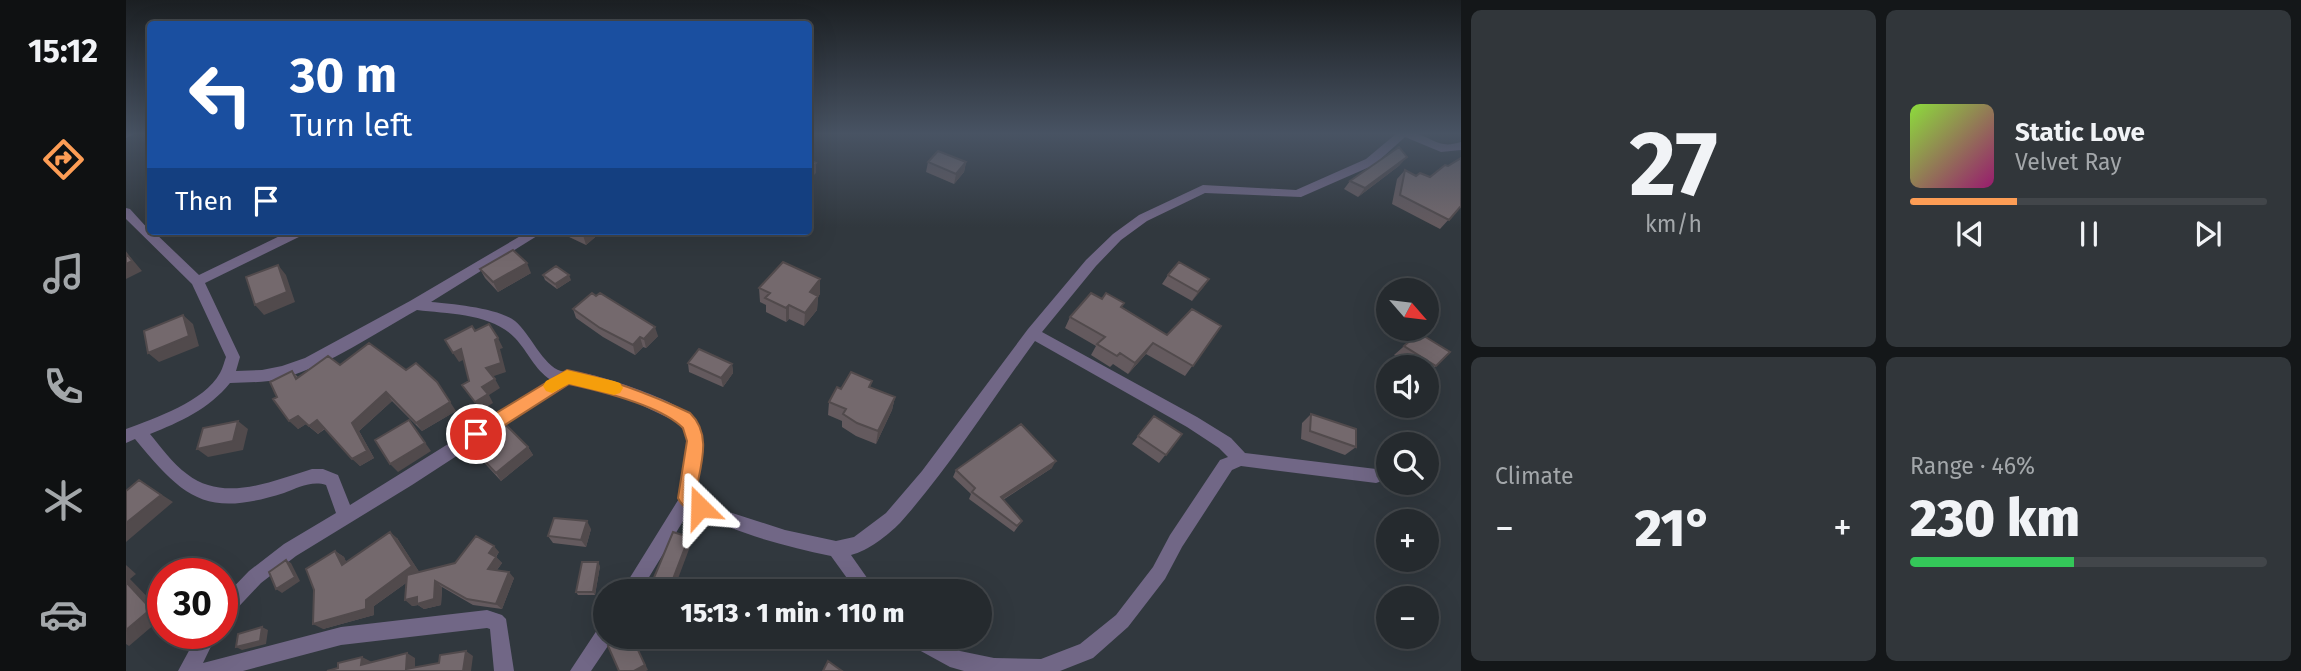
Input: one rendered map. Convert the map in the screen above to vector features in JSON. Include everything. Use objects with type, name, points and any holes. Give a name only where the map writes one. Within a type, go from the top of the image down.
[{"type":"street","points":[[688,498],[725,520],[785,538],[836,549],[858,545],[892,519],[928,476],[1033,333],[1091,262],[1117,237],[1143,218],[1203,189],[1297,194],[1365,164]]},
{"type":"street","points":[[126,212],[147,232]]},
{"type":"street","points":[[150,235],[197,281],[233,357],[226,376],[214,391],[194,405],[132,434],[183,481],[211,496],[238,498],[312,476],[323,476],[332,480],[345,516]]},
{"type":"street","points":[[197,281],[293,235]]},
{"type":"street","points":[[226,376],[262,376],[284,372],[310,362],[415,305],[532,235]]},
{"type":"street","points":[[415,305],[470,311],[507,322],[522,336],[544,368],[562,379]]},
{"type":"street","points":[[1033,333],[1192,422],[1225,443],[1241,459]]},
{"type":"street","points":[[238,595],[255,577],[289,550],[405,480],[562,379],[571,377],[635,395],[684,418],[694,430],[696,441],[688,498],[638,579]]},
{"type":"street","points":[[937,649],[957,660],[994,668],[1041,670],[1086,651],[1122,621],[1159,573],[1176,541],[1226,465],[1241,459],[1376,476]]},
{"type":"street","points":[[836,549],[858,579]]},
{"type":"street","points":[[206,671],[341,636],[487,619],[496,621],[499,626],[504,671]]},
{"type":"street","points":[[188,671],[200,649]]},
{"type":"street","points":[[580,671],[595,649]]},
{"type":"building","points":[[933,164],[964,164],[956,174]]},
{"type":"building","points":[[1374,164],[1397,164],[1365,188],[1350,181]]},
{"type":"building","points":[[1461,164],[1461,206],[1449,220],[1400,195],[1405,170],[1416,176],[1420,173],[1430,177],[1445,165]]},
{"type":"building","points":[[513,250],[527,263],[493,282],[480,269]]},
{"type":"building","points":[[126,253],[132,261],[126,264]]},
{"type":"building","points":[[783,262],[820,279],[810,292],[818,296],[805,313],[765,298],[770,293],[759,288]]},
{"type":"building","points":[[1179,262],[1209,279],[1198,292],[1168,275]]},
{"type":"building","points":[[278,265],[287,292],[255,305],[246,277]]},
{"type":"building","points":[[556,266],[569,275],[555,284],[543,275]]},
{"type":"building","points":[[592,293],[596,296],[600,293],[655,327],[644,339],[640,337],[633,345],[600,328],[573,309]]},
{"type":"building","points":[[1091,293],[1102,299],[1106,293],[1124,303],[1121,307],[1167,335],[1192,309],[1221,326],[1193,366],[1153,343],[1135,363],[1120,353],[1117,356],[1097,344],[1105,337],[1070,317]]},
{"type":"building","points":[[183,315],[189,336],[148,353],[144,331]]},
{"type":"building","points":[[489,324],[498,338],[495,340],[501,363],[486,368],[495,379],[482,387],[488,394],[475,402],[462,385],[469,381],[461,349],[453,353],[445,340],[472,326],[475,331]]},
{"type":"building","points":[[1410,341],[1432,341],[1450,352],[1439,363],[1439,355],[1418,355],[1404,346]]},
{"type":"building","points":[[369,343],[406,370],[416,363],[437,382],[450,402],[416,423],[386,392],[352,423],[367,451],[352,459],[317,420],[309,426],[298,416],[289,421],[273,399],[277,397],[270,382],[292,371],[296,379],[328,356],[340,365]]},
{"type":"building","points":[[699,349],[732,364],[721,378],[688,363]]},
{"type":"building","points":[[851,372],[872,381],[869,387],[895,397],[878,431],[857,423],[843,414],[846,409],[829,402],[837,387],[841,389]]},
{"type":"building","points":[[1311,414],[1356,429],[1356,447],[1310,431]]},
{"type":"building","points":[[1154,416],[1182,434],[1166,455],[1138,436]]},
{"type":"building","points":[[409,420],[425,443],[390,464],[375,440]]},
{"type":"building","points":[[238,421],[233,441],[197,449],[203,428]]},
{"type":"building","points":[[502,421],[528,447],[496,473],[473,449]]},
{"type":"building","points":[[1021,424],[1056,461],[1001,497],[1022,521],[1017,526],[972,492],[975,488],[956,470]]},
{"type":"building","points":[[139,480],[161,495],[126,523],[126,491]]},
{"type":"building","points":[[554,518],[587,521],[581,540],[548,536]]},
{"type":"building","points":[[390,532],[412,566],[366,600],[366,609],[313,624],[314,590],[306,569],[335,551],[342,565]]},
{"type":"building","points":[[673,532],[689,537],[673,579],[653,579]]},
{"type":"building","points":[[476,536],[494,546],[489,553],[496,557],[488,569],[509,572],[496,604],[467,599],[435,581],[434,599],[417,604],[417,597],[405,600],[407,575],[455,563]]},
{"type":"building","points":[[286,560],[295,577],[276,589],[269,572]]},
{"type":"building","points":[[582,562],[598,562],[593,579],[593,592],[576,592]]},
{"type":"building","points":[[126,582],[147,605],[147,612],[126,630]]},
{"type":"building","points":[[262,627],[260,641],[238,646],[238,634]]},
{"type":"building","points":[[609,649],[638,649],[645,665],[634,671],[619,671]]},
{"type":"building","points":[[466,651],[463,671],[327,671],[338,668],[338,663],[362,657],[361,665],[407,653],[406,669],[439,663],[440,655]]},
{"type":"building","points":[[828,661],[842,671],[823,671]]},
{"type":"slow traffic","points":[[552,386],[571,377],[614,388]]},
{"type":"route","points":[[476,434],[567,377],[606,385],[635,395],[664,411],[677,414],[690,424],[696,441],[687,491],[688,498],[700,507]]}]
